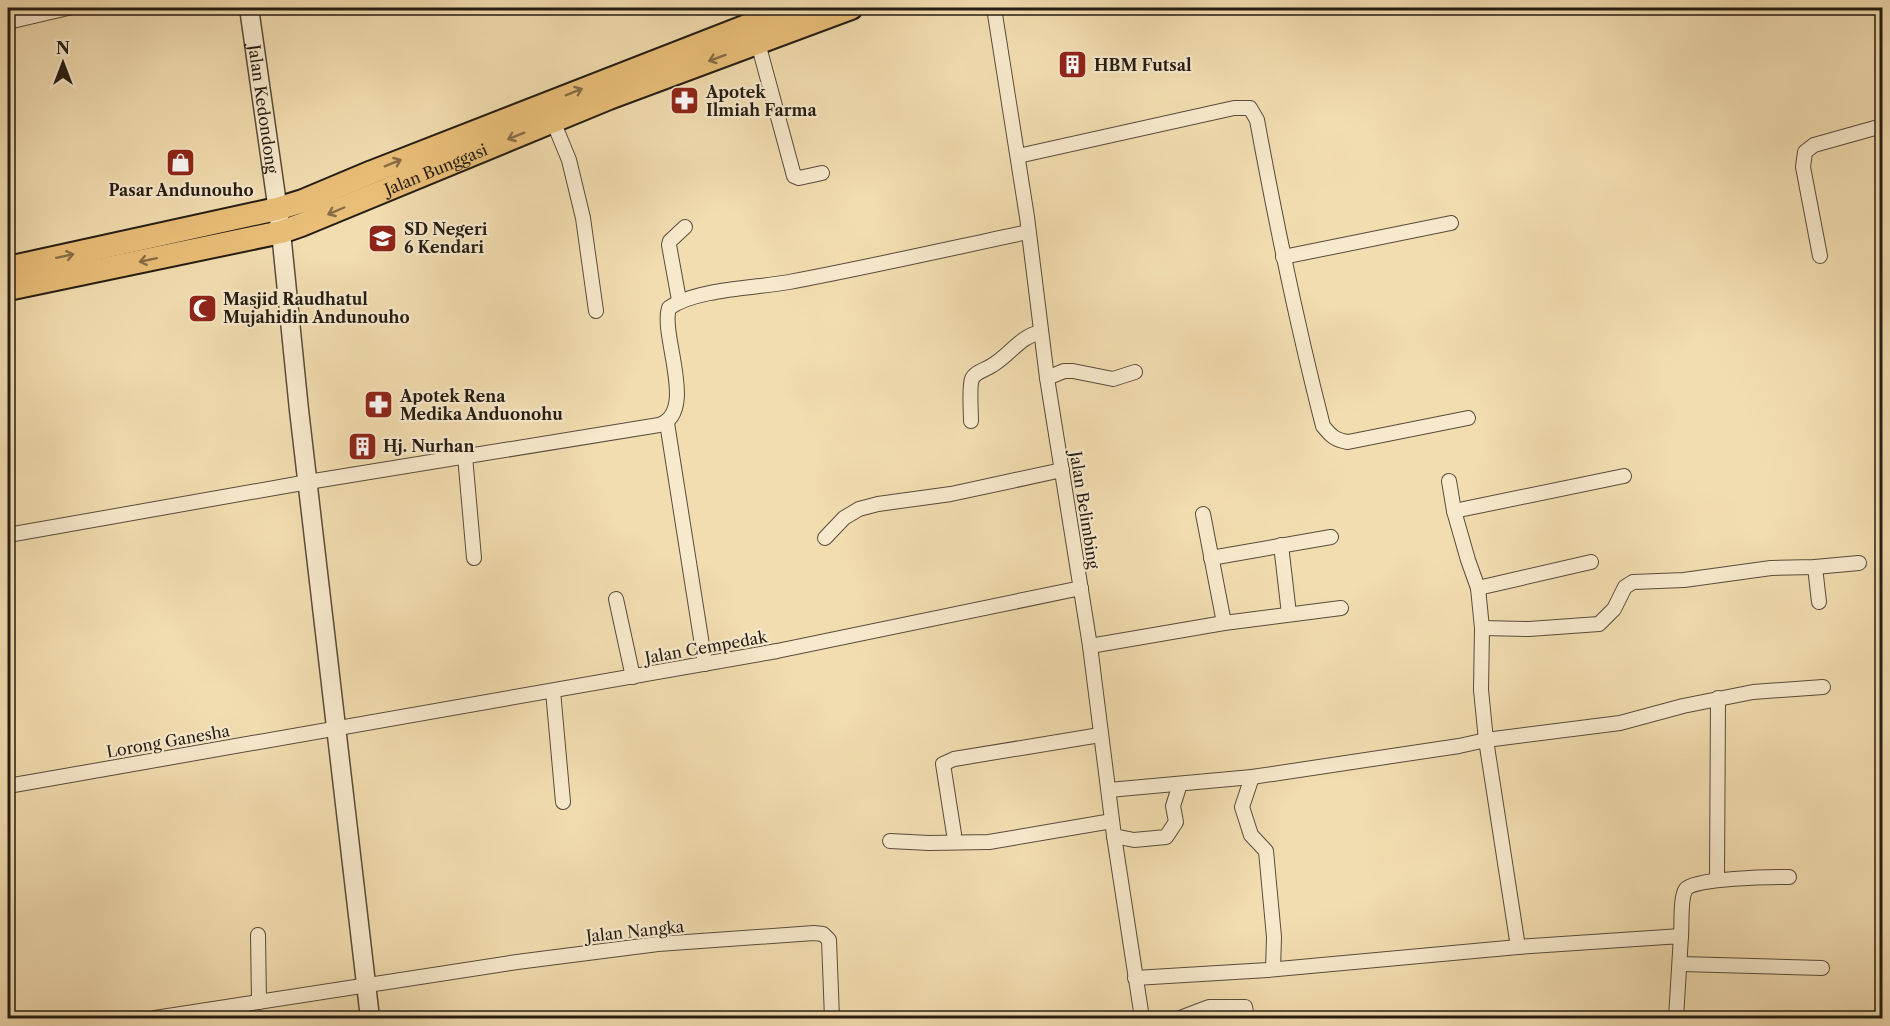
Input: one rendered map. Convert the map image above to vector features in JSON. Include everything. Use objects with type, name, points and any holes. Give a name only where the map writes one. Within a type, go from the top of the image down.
[{"type":"highway","name":"Jalan Bunggasi","points":[[8,289],[281,232],[301,225],[553,121],[606,89],[793,8]]},
{"type":"highway","name":"Jalan Bunggasi","points":[[8,268],[277,209],[303,201],[372,172],[606,89],[758,43],[851,8]]},
{"type":"street","points":[[8,22],[68,8]]},
{"type":"street","name":"Jalan Kedondong","points":[[249,8],[281,232],[300,420],[370,1018]]},
{"type":"street","name":"Jalan Belimbing","points":[[994,8],[1018,156],[1047,378],[1090,646],[1114,836],[1142,1018]]},
{"type":"street","points":[[758,43],[794,176],[799,178],[822,173]]},
{"type":"street","points":[[1018,156],[1234,108],[1250,108],[1257,120],[1302,346],[1323,426],[1330,436],[1348,442],[1468,418]]},
{"type":"street","points":[[553,121],[569,160],[583,218],[596,311]]},
{"type":"street","points":[[1820,256],[1803,167],[1805,152],[1814,146],[1882,126]]},
{"type":"street","points":[[1283,257],[1451,223]]},
{"type":"street","points":[[679,300],[669,245],[670,241],[685,226]]},
{"type":"street","points":[[8,535],[308,482],[667,423],[672,417],[677,400],[676,376],[667,320],[669,308],[679,300],[788,282],[1028,232]]},
{"type":"street","points":[[971,421],[970,383],[974,375],[993,365],[1027,336],[1041,332]]},
{"type":"street","points":[[1047,378],[1064,371],[1073,371],[1113,380],[1135,372]]},
{"type":"street","points":[[667,423],[705,664]]},
{"type":"street","points":[[465,456],[474,558]]},
{"type":"street","points":[[825,538],[844,518],[859,509],[878,504],[951,494],[1062,470]]},
{"type":"street","points":[[1454,511],[1624,476]]},
{"type":"street","points":[[1449,481],[1454,511],[1478,588],[1482,628],[1481,690],[1486,740],[1518,947]]},
{"type":"street","points":[[1203,514],[1224,623]]},
{"type":"street","points":[[1211,558],[1331,537]]},
{"type":"street","points":[[1281,545],[1289,614]]},
{"type":"street","points":[[1478,588],[1591,562]]},
{"type":"street","points":[[1482,628],[1529,629],[1599,624],[1614,609],[1625,587],[1633,582],[1684,580],[1772,568],[1859,563]]},
{"type":"street","points":[[1815,567],[1819,602]]},
{"type":"street","name":"Jalan Cempedak","points":[[335,729],[705,664],[1081,588]]},
{"type":"street","points":[[616,599],[633,677]]},
{"type":"street","points":[[1090,646],[1224,623],[1341,608]]},
{"type":"street","points":[[1109,790],[1252,777],[1486,740],[1620,723],[1683,706],[1753,692],[1823,687]]},
{"type":"street","points":[[553,691],[563,802]]},
{"type":"street","points":[[1717,880],[1718,698]]},
{"type":"street","name":"Lorong Ganesha","points":[[8,786],[335,729]]},
{"type":"street","points":[[954,834],[943,764],[954,759],[1100,735]]},
{"type":"street","points":[[1252,777],[1242,807],[1251,835],[1266,850],[1274,937],[1273,969]]},
{"type":"street","points":[[1114,836],[1134,840],[1166,837],[1176,822],[1173,806],[1180,784]]},
{"type":"street","points":[[890,841],[989,842],[1112,821]]},
{"type":"street","points":[[1676,1018],[1684,891],[1690,885],[1717,880],[1789,877]]},
{"type":"street","name":"Jalan Nangka","points":[[366,985],[516,962],[658,944],[814,933],[823,934],[829,940],[832,1018]]},
{"type":"street","points":[[258,935],[259,1002]]},
{"type":"street","points":[[1135,978],[1681,936]]},
{"type":"street","points":[[1681,964],[1822,968]]},
{"type":"street","points":[[155,1018],[366,985]]},
{"type":"street","points":[[1180,1018],[1209,1007],[1245,1007],[1247,1018]]},
{"type":"place","name":"HBM Futsal","points":[[1073,65]]},
{"type":"place","name":"Apotek Ilmiah Farma","points":[[685,101]]},
{"type":"place","name":"Pasar Andunouho","points":[[181,162]]},
{"type":"place","name":"SD Negeri 6 Kendari","points":[[383,238]]},
{"type":"place","name":"Masjid Raudhatul Mujahidin Andunouho","points":[[202,308]]},
{"type":"place","name":"Apotek Rena Medika Anduonohu","points":[[379,405]]},
{"type":"place","name":"Hj. Nurhan","points":[[362,446]]}]
